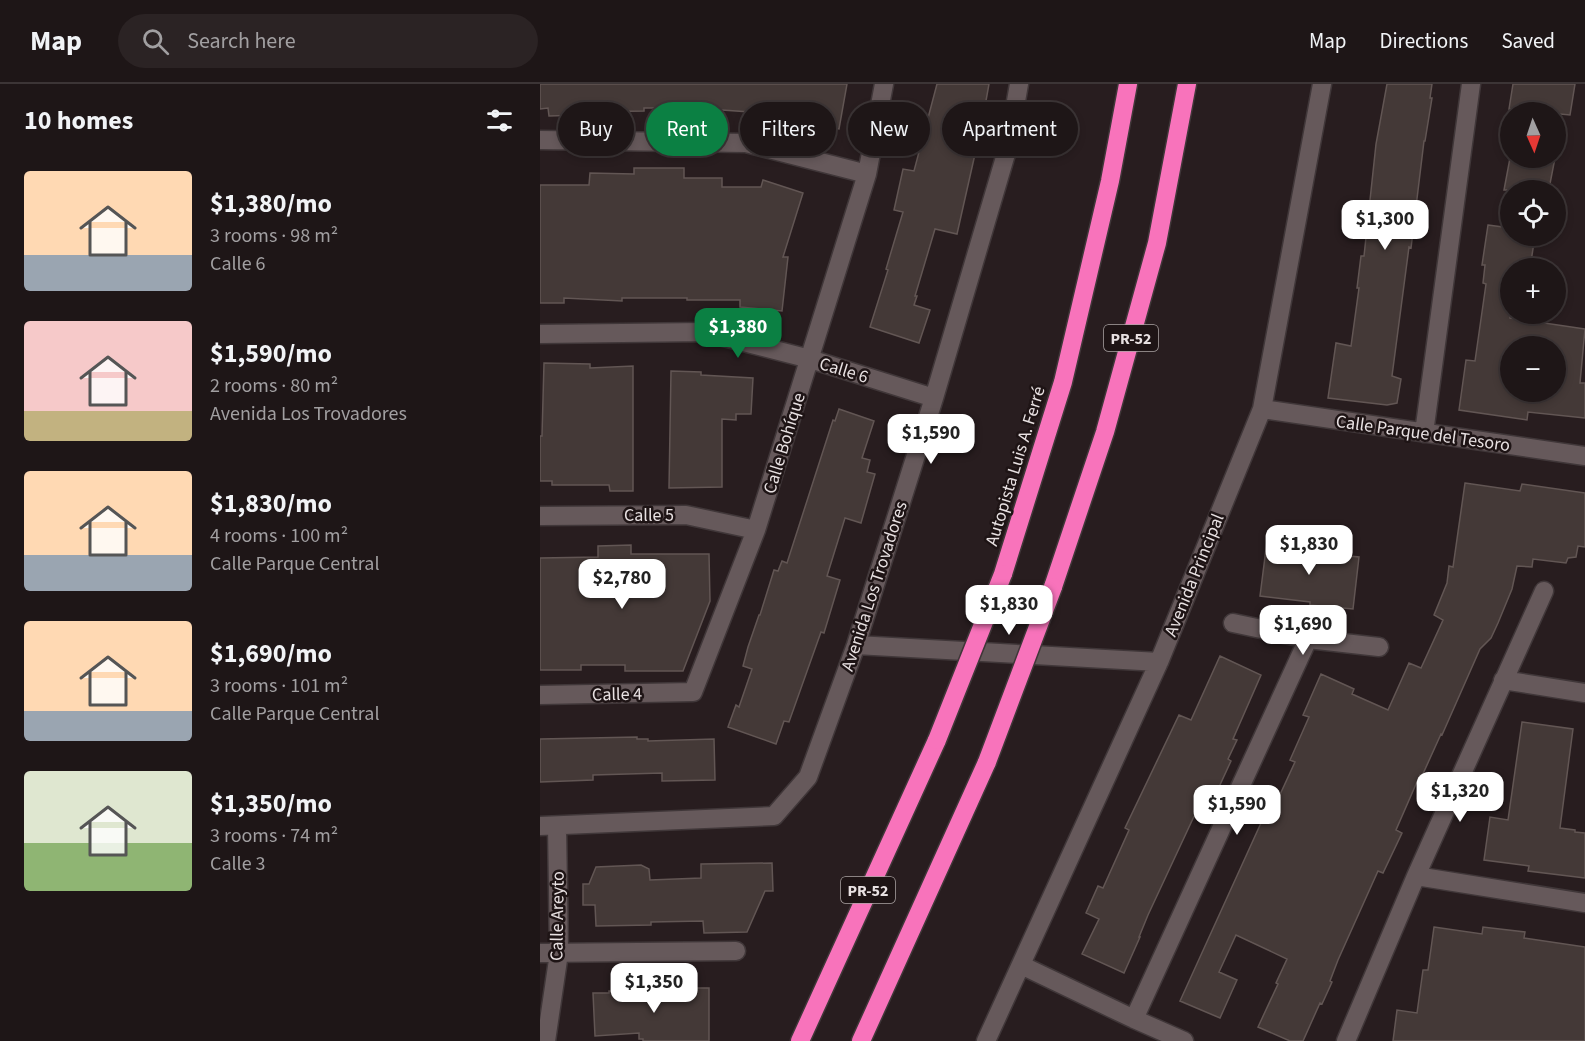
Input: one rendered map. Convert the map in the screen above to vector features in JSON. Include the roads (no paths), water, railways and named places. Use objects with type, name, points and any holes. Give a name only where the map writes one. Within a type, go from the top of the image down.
[{"type":"highway","name":"Autopista Luis A. Ferré","points":[[800,1041],[937,740],[1003,573],[1063,382],[1110,181],[1128,84]]},
{"type":"highway","name":"PR-52","points":[[861,1041],[987,762],[1053,587],[1105,432],[1157,243],[1187,84]]},
{"type":"street","name":"Calle Bohíque","points":[[693,692],[756,530],[810,359],[867,174],[884,84]]},
{"type":"street","name":"Avenida Los Trovadores","points":[[548,826],[774,816],[808,777],[856,645],[934,398],[1008,147],[1019,84]]},
{"type":"street","name":"Avenida Principal","points":[[986,1041],[1159,662],[1262,409],[1322,84]]},
{"type":"street","points":[[1424,433],[1471,84]]},
{"type":"street","points":[[540,140],[746,143],[867,174]]},
{"type":"street","name":"Calle 6","points":[[540,334],[704,332],[810,359],[934,398]]},
{"type":"street","name":"Calle Parque del Tesoro","points":[[1262,409],[1585,456]]},
{"type":"street","name":"Calle 5","points":[[540,516],[686,515],[756,530]]},
{"type":"street","points":[[1346,1041],[1416,876],[1544,591]]},
{"type":"street","points":[[1233,623],[1308,639],[1379,647]]},
{"type":"street","points":[[1134,1019],[1308,639]]},
{"type":"street","points":[[856,645],[1159,662]]},
{"type":"street","points":[[1503,680],[1585,693]]},
{"type":"street","name":"Calle 4","points":[[540,695],[693,692]]},
{"type":"street","name":"Calle Areyto","points":[[546,1041],[559,953],[548,826]]},
{"type":"street","points":[[1416,876],[1585,903]]},
{"type":"street","points":[[540,953],[736,951]]},
{"type":"street","points":[[1021,965],[1184,1041]]}]
